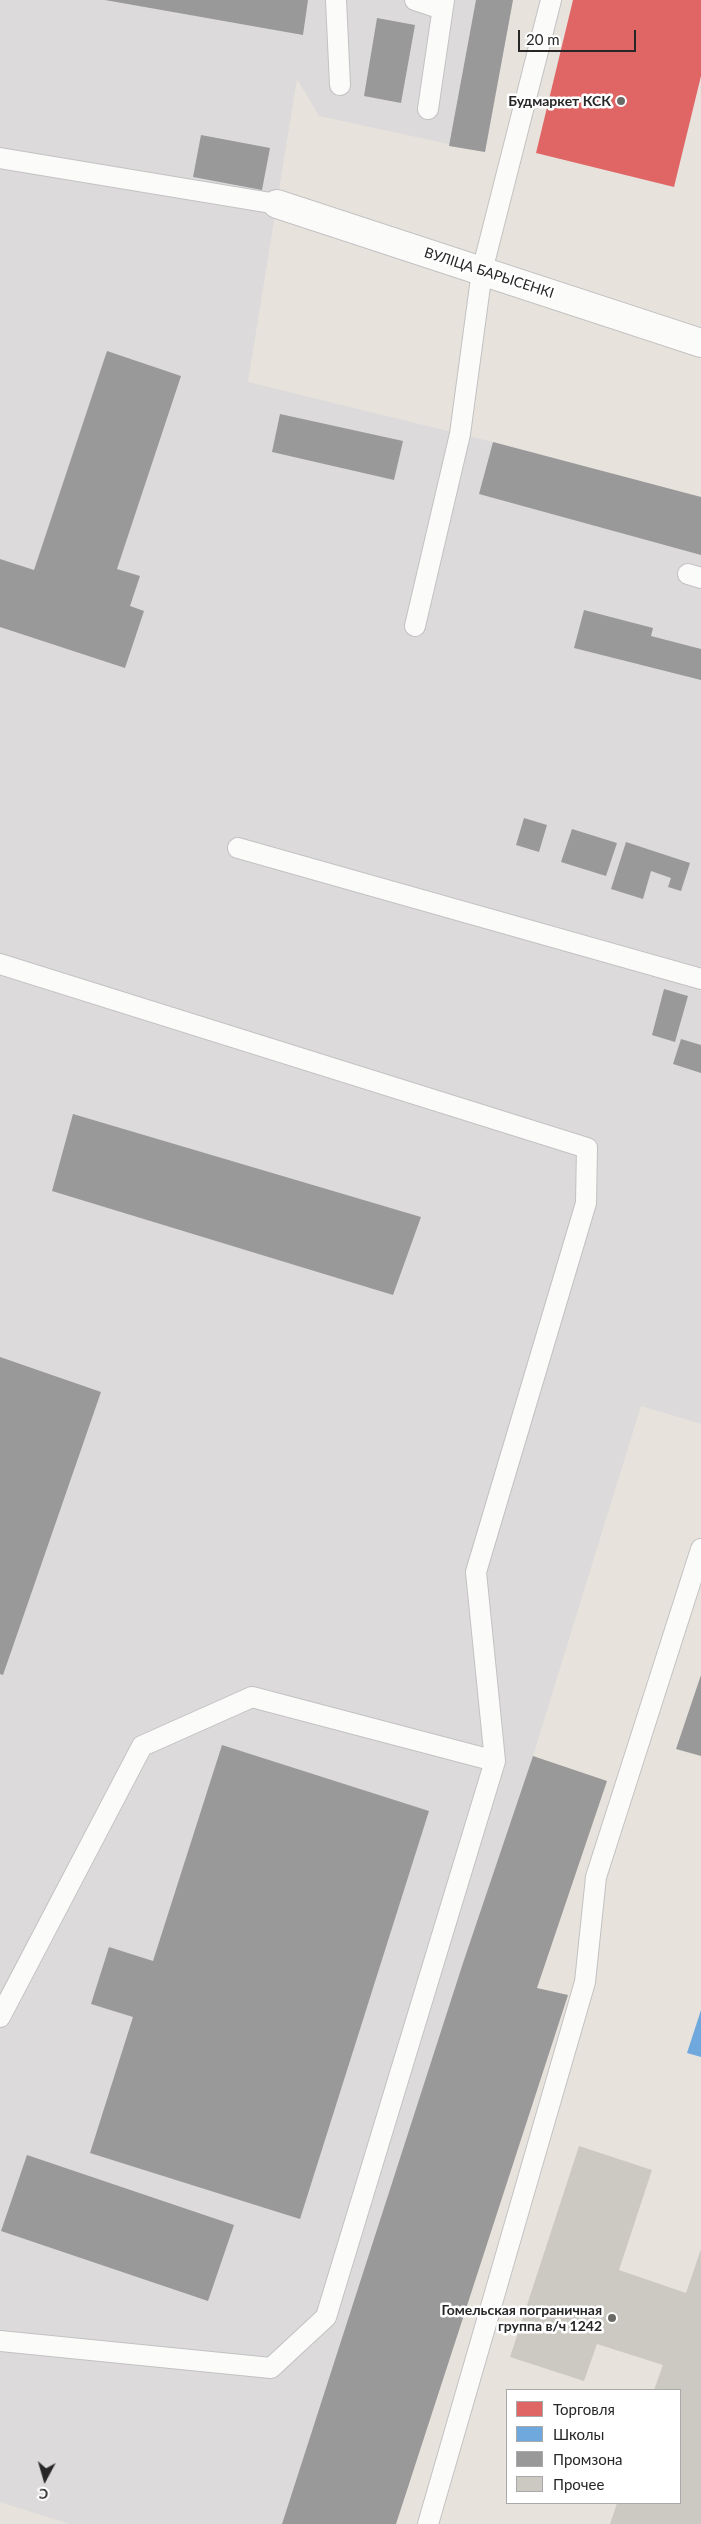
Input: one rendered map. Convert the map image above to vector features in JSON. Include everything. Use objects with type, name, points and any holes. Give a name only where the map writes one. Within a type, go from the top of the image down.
[{"type":"street","name":"ВУЛІЦА БАРЫСЕНКІ","points":[[277,204],[701,343]]},
{"type":"lane","points":[[336,0],[340,84]]},
{"type":"lane","points":[[415,0],[443,5],[428,109]]},
{"type":"lane","points":[[415,626],[460,434],[482,271],[551,0]]},
{"type":"lane","points":[[0,158],[277,204]]},
{"type":"lane","points":[[238,848],[701,979]]},
{"type":"lane","points":[[0,2341],[271,2368],[326,2317],[495,1761],[476,1572],[586,1203],[587,1148],[2,970]]},
{"type":"lane","points":[[428,2524],[585,1982],[596,1877],[701,1549]]},
{"type":"lane","points":[[0,2017],[142,1746],[252,1697],[495,1761]]},
{"type":"shaded area","points":[[0,0],[513,0],[485,152],[319,116],[297,79],[248,382],[493,442],[701,497],[701,1424],[641,1406],[533,1756],[282,2524],[69,2524],[0,2502]]},
{"type":"building: Торговля","name":"Будмаркет КСК","points":[[573,0],[701,0],[701,76],[674,187],[536,153]]},
{"type":"building: Школы","points":[[701,2010],[701,2057],[687,2053]]},
{"type":"building: Промзона","points":[[105,0],[308,0],[303,35]]},
{"type":"building: Промзона","points":[[476,0],[513,0],[485,152],[449,146]]},
{"type":"building: Промзона","points":[[377,18],[415,25],[401,103],[364,96]]},
{"type":"building: Промзона","points":[[201,135],[270,148],[262,190],[193,177]]},
{"type":"building: Промзона","points":[[107,351],[181,376],[117,569],[140,576],[130,606],[144,611],[125,668],[0,627],[0,559],[34,570]]},
{"type":"building: Промзона","points":[[280,414],[403,441],[394,480],[272,452]]},
{"type":"building: Промзона","points":[[493,442],[701,497],[701,555],[479,494]]},
{"type":"building: Промзона","points":[[584,610],[653,628],[651,636],[701,649],[701,680],[574,648]]},
{"type":"building: Промзона","points":[[524,818],[547,825],[539,852],[516,845]]},
{"type":"building: Промзона","points":[[572,829],[617,843],[606,876],[561,862]]},
{"type":"building: Промзона","points":[[626,842],[690,863],[681,891],[668,887],[671,878],[651,871],[643,899],[611,889]]},
{"type":"building: Промзона","points":[[664,989],[688,996],[675,1042],[652,1035]]},
{"type":"building: Промзона","points":[[681,1039],[701,1045],[701,1073],[673,1064]]},
{"type":"building: Промзона","points":[[73,1114],[421,1217],[393,1295],[52,1191]]},
{"type":"building: Промзона","points":[[0,1357],[101,1392],[3,1675],[0,1674]]},
{"type":"building: Промзона","points":[[701,1675],[701,1756],[676,1749]]},
{"type":"building: Промзона","points":[[222,1745],[429,1811],[300,2219],[90,2153],[133,2017],[91,2004],[109,1947],[153,1961]]},
{"type":"building: Промзона","points":[[533,1756],[607,1781],[537,1988],[568,1995],[396,2524],[282,2524],[463,1963]]},
{"type":"building: Промзона","points":[[27,2155],[234,2225],[208,2301],[1,2231]]},
{"type":"building: Прочее","name":"Гомельская пограничная группа в/ч 1242","points":[[579,2146],[652,2170],[619,2270],[686,2293],[701,2249],[701,2524],[610,2524],[617,2504],[681,2504],[681,2389],[654,2389],[663,2365],[597,2344],[584,2381],[510,2357]]},
{"type":"place","name":"Будмаркет КСК","points":[[621,101]]},
{"type":"place","name":"Гомельская пограничная группа в/ч 1242","points":[[612,2318]]}]
